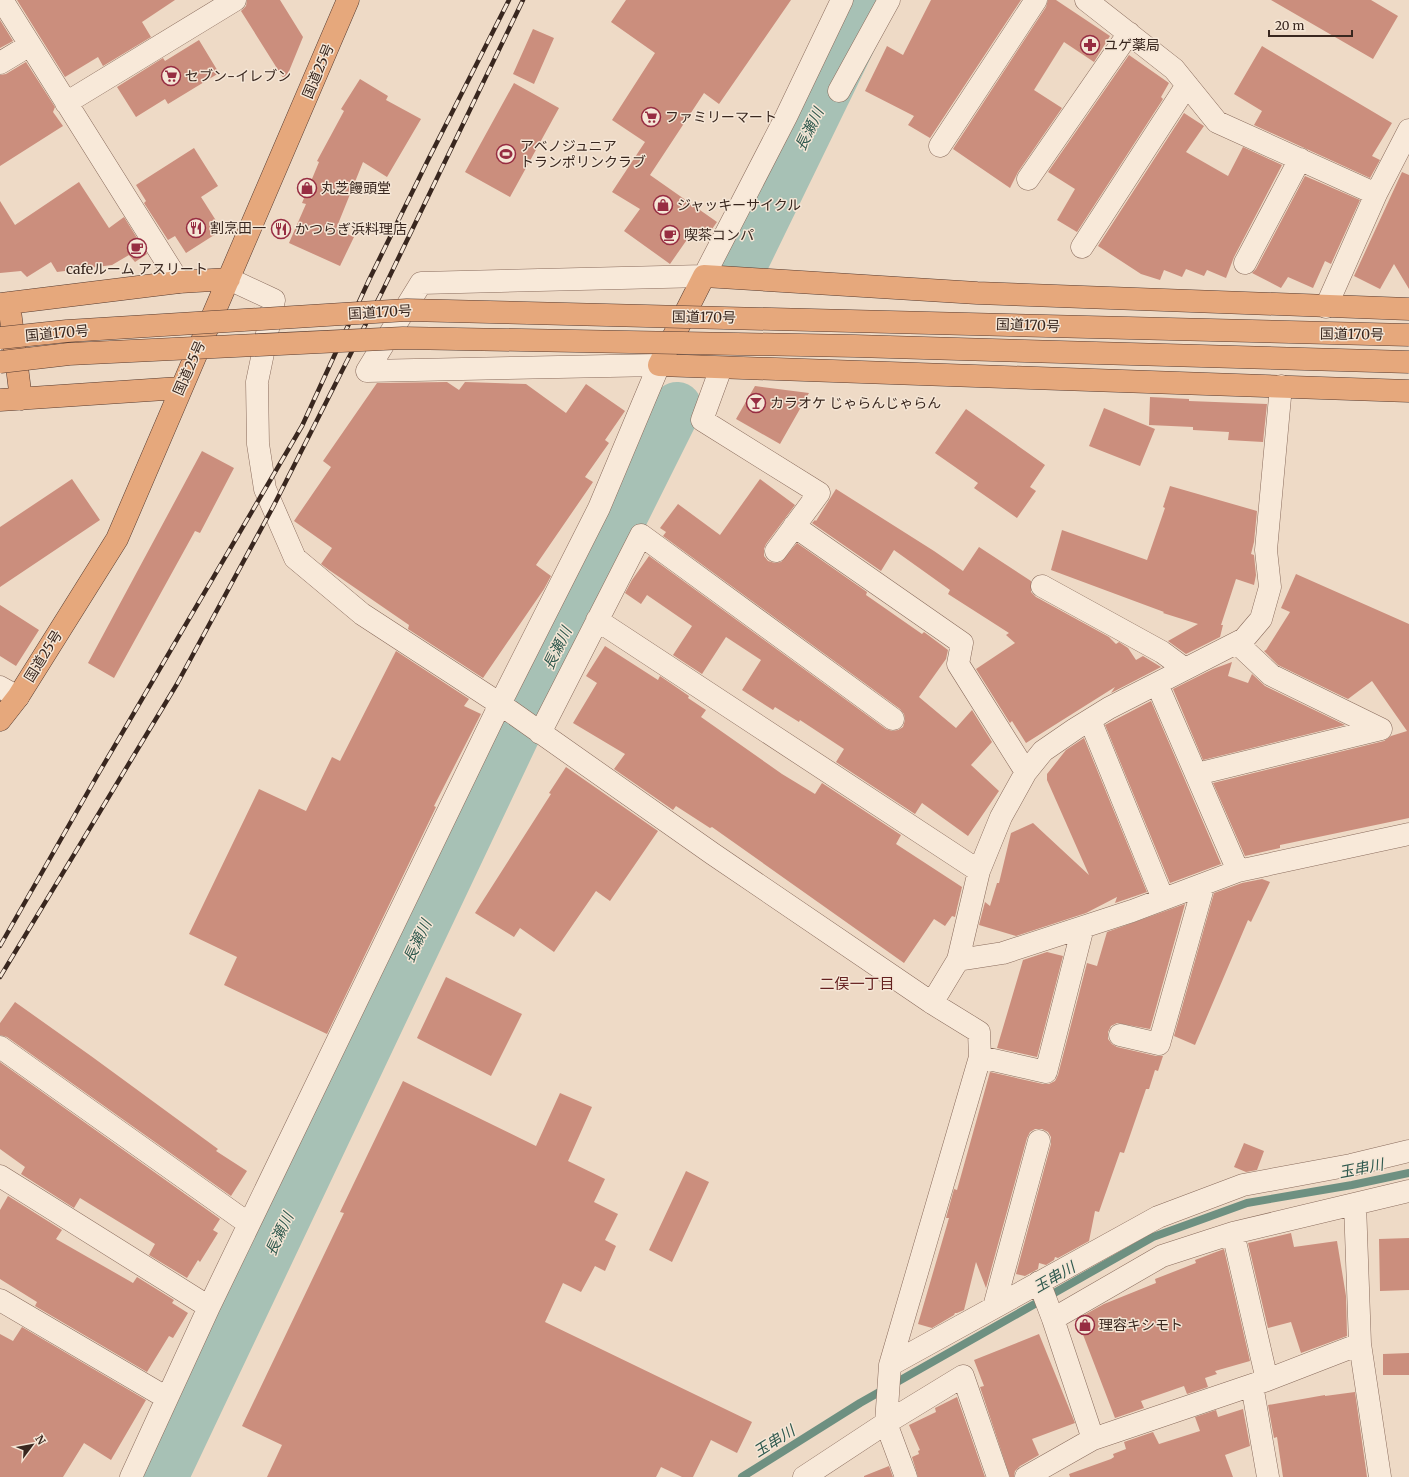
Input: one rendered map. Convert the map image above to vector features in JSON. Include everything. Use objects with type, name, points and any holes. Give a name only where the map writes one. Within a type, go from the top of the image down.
[{"type":"highway","name":"国道25号","points":[[0,720],[9,692],[116,539],[348,0]]},
{"type":"highway","points":[[1409,309],[977,293],[704,276],[659,365],[1409,391]]},
{"type":"highway","points":[[21,399],[4,303],[179,282],[229,279]]},
{"type":"highway","name":"国道170号","points":[[0,338],[67,331],[407,310],[1409,335]]},
{"type":"highway","name":"国道170号","points":[[0,362],[69,354],[403,338],[847,346],[1409,362]]},
{"type":"highway","points":[[0,400],[180,388]]},
{"type":"street","points":[[2,0],[179,282]]},
{"type":"street","points":[[66,103],[235,0]]},
{"type":"street","points":[[132,1477],[209,1307],[249,1224],[500,704],[599,508],[659,365],[367,371],[421,283],[704,276],[786,117],[842,0]]},
{"type":"street","points":[[839,91],[889,0]]},
{"type":"street","points":[[940,146],[1036,0]]},
{"type":"street","points":[[1086,0],[1174,69],[1217,122],[1376,194]]},
{"type":"street","points":[[1028,179],[1129,33]]},
{"type":"street","points":[[0,63],[30,45]]},
{"type":"street","points":[[1082,246],[1187,85]]},
{"type":"street","points":[[1326,307],[1376,194],[1409,130]]},
{"type":"street","points":[[1245,263],[1300,159]]},
{"type":"street","points":[[229,279],[274,300],[258,382],[258,444],[265,489],[295,558],[362,614],[500,704],[932,1003],[978,1032],[980,1056],[890,1365],[886,1423],[906,1477]]},
{"type":"street","points":[[722,368],[702,420],[819,493],[776,551]]},
{"type":"street","points":[[932,1003],[958,960],[979,871],[1001,818],[1026,772],[1043,751],[1090,720],[1244,639],[1261,619],[1270,587],[1266,550],[1281,386]]},
{"type":"street","points":[[794,526],[962,644],[958,664],[1026,772]]},
{"type":"street","points":[[540,733],[641,534],[893,719]]},
{"type":"street","points":[[1042,586],[1162,652],[1185,669]]},
{"type":"street","points":[[598,620],[979,871]]},
{"type":"street","points":[[1197,774],[1381,729],[1271,675],[1237,643]]},
{"type":"street","points":[[1157,684],[1238,871]]},
{"type":"street","points":[[1090,720],[1163,899]]},
{"type":"street","points":[[958,960],[1003,953],[1083,927],[1238,871],[1409,834]]},
{"type":"street","points":[[1120,1035],[1159,1044],[1204,884]]},
{"type":"street","points":[[980,1056],[1046,1072],[1083,927]]},
{"type":"street","points":[[0,1047],[249,1224]]},
{"type":"street","points":[[994,1307],[1039,1141]]},
{"type":"street","points":[[890,1365],[1158,1217],[1244,1185],[1351,1164],[1409,1150]]},
{"type":"street","points":[[0,1176],[209,1307]]},
{"type":"street","points":[[1053,1319],[1162,1256],[1233,1233],[1409,1191]]},
{"type":"street","points":[[1355,1204],[1360,1344],[1380,1477]]},
{"type":"street","points":[[1233,1233],[1259,1383],[1268,1477]]},
{"type":"street","points":[[1039,1282],[1053,1319],[1093,1439]]},
{"type":"street","points":[[0,1300],[168,1398]]},
{"type":"street","points":[[1026,1477],[1093,1439],[1259,1383],[1360,1344]]},
{"type":"street","points":[[804,1477],[886,1423],[963,1376],[998,1477]]},
{"type":"building","points":[[17,0],[175,0],[142,22],[151,37],[103,66],[98,57],[65,77]]},
{"type":"building","points":[[247,0],[280,0],[303,37],[285,81],[241,11],[246,6]]},
{"type":"building","points":[[626,0],[791,0],[719,104],[704,93],[650,175],[717,222],[705,239],[693,231],[670,264],[624,231],[640,209],[612,192],[645,142],[612,120],[655,53],[611,22]]},
{"type":"building","points":[[931,0],[1021,0],[930,138],[908,125],[914,116],[865,91],[887,46],[903,55]]},
{"type":"building","points":[[1048,0],[1056,0],[1110,36],[1094,62],[1064,42],[1034,90],[1062,108],[1018,172],[1010,188],[953,149],[1046,7]]},
{"type":"building","points":[[1271,0],[1371,0],[1398,16],[1373,59]]},
{"type":"building","points":[[0,20],[13,41],[0,48]]},
{"type":"building","points":[[533,29],[554,38],[534,84],[513,74]]},
{"type":"building","points":[[199,40],[219,73],[168,104],[165,99],[136,117],[117,87],[163,58],[165,61]]},
{"type":"building","points":[[1262,46],[1392,123],[1372,156],[1380,160],[1370,178],[1254,125],[1262,111],[1234,94]]},
{"type":"building","points":[[1129,55],[1169,83],[1161,97],[1163,99],[1077,232],[1057,220],[1075,189],[1048,172]]},
{"type":"building","points":[[26,62],[55,107],[53,112],[63,126],[0,166],[0,75],[6,74]]},
{"type":"building","points":[[360,79],[388,96],[386,100],[421,119],[387,177],[363,162],[336,229],[354,237],[340,266],[289,243],[306,204],[302,203],[319,162],[317,161],[344,111],[341,109]]},
{"type":"building","points":[[514,83],[559,108],[510,197],[465,172]]},
{"type":"building","points":[[1184,113],[1204,126],[1186,152],[1228,176],[1243,147],[1282,165],[1234,257],[1226,278],[1207,270],[1204,276],[1186,269],[1182,277],[1164,270],[1160,280],[1141,274],[1098,246]]},
{"type":"building","points":[[194,148],[218,186],[201,197],[222,230],[186,253],[175,236],[168,240],[144,203],[146,201],[136,185]]},
{"type":"building","points":[[1402,172],[1409,175],[1409,289],[1394,264],[1380,289],[1354,276]]},
{"type":"building","points":[[1305,176],[1360,200],[1331,264],[1325,261],[1313,288],[1288,277],[1281,288],[1252,273],[1256,269]]},
{"type":"building","points":[[79,182],[109,228],[124,217],[147,254],[135,262],[129,255],[112,265],[57,272],[51,262],[27,277],[21,271],[0,273],[0,201],[15,225]]},
{"type":"building","points":[[447,382],[459,390],[465,382],[526,384],[566,413],[586,384],[625,411],[605,440],[609,443],[585,477],[593,482],[536,565],[551,576],[544,589],[483,678],[408,629],[409,625],[321,564],[332,548],[294,521],[331,467],[323,461],[377,383]]},
{"type":"building","points":[[755,386],[809,393],[780,444],[736,419]]},
{"type":"building","points":[[1150,397],[1189,399],[1189,401],[1267,404],[1263,442],[1228,440],[1229,432],[1193,430],[1193,427],[1149,425]]},
{"type":"building","points":[[1104,408],[1155,429],[1140,466],[1089,446]]},
{"type":"building","points":[[966,409],[1045,465],[1030,487],[1036,491],[1017,518],[974,488],[978,483],[935,453]]},
{"type":"building","points":[[202,451],[234,468],[200,533],[195,531],[114,678],[88,663]]},
{"type":"building","points":[[72,479],[100,520],[0,587],[0,527]]},
{"type":"building","points":[[760,479],[795,505],[766,544],[764,556],[768,561],[775,563],[781,562],[797,543],[867,592],[866,595],[922,634],[924,632],[948,650],[946,659],[919,697],[956,728],[972,710],[992,742],[971,765],[999,791],[968,836],[922,803],[915,814],[836,762],[844,749],[800,720],[799,722],[775,707],[773,710],[742,690],[761,660],[726,637],[702,674],[673,655],[692,626],[647,595],[641,604],[625,593],[632,580],[649,556],[886,729],[892,731],[903,727],[905,720],[904,714],[900,709],[663,536],[666,532],[660,528],[678,504],[720,535]]},
{"type":"building","points":[[1170,486],[1257,511],[1254,542],[1251,554],[1254,555],[1256,575],[1254,585],[1236,579],[1221,625],[1223,625],[1220,637],[1186,654],[1168,641],[1198,624],[1163,613],[1164,612],[1051,570],[1062,530],[1147,560],[1165,508],[1163,507]]},
{"type":"building","points":[[836,489],[963,571],[979,547],[1031,581],[1031,592],[1036,597],[1109,637],[1116,644],[1119,642],[1128,648],[1136,660],[1143,656],[1161,667],[1111,693],[1115,687],[1026,743],[1012,721],[1010,723],[976,669],[1015,643],[1006,635],[1009,633],[948,594],[950,590],[894,550],[881,571],[812,523],[815,520],[816,521]]},
{"type":"building","points":[[1296,574],[1409,624],[1409,818],[1280,845],[1280,848],[1245,856],[1213,783],[1384,741],[1391,736],[1407,731],[1372,681],[1348,699],[1278,665],[1264,651],[1290,612],[1281,608]]},
{"type":"building","points":[[0,605],[39,630],[16,666],[0,656]]},
{"type":"building","points":[[605,646],[658,680],[660,676],[689,696],[688,698],[706,710],[701,717],[782,774],[815,794],[822,783],[901,835],[896,844],[962,887],[955,917],[952,916],[945,926],[934,919],[904,963],[712,827],[710,828],[676,806],[673,810],[614,769],[625,754],[573,723],[597,683],[586,676]]},
{"type":"building","points":[[396,651],[469,699],[464,706],[481,714],[434,806],[436,807],[327,1034],[224,985],[237,957],[189,934],[259,789],[306,811],[332,757],[340,761]]},
{"type":"building","points":[[1232,662],[1228,676],[1248,683],[1252,674],[1265,686],[1345,725],[1203,760],[1173,689],[1213,669]]},
{"type":"building","points":[[1151,701],[1221,864],[1170,883],[1105,725]]},
{"type":"building","points":[[1084,738],[1147,892],[1115,903],[1117,897],[1086,913],[1016,936],[979,925],[985,902],[990,906],[997,883],[999,883],[1011,833],[1033,823],[1089,875],[1047,780],[1047,774],[1066,750]]},
{"type":"building","points":[[566,767],[658,831],[610,901],[596,891],[554,952],[520,928],[514,937],[475,913],[551,794],[549,793]]},
{"type":"building","points":[[1262,879],[1270,882],[1251,922],[1248,920],[1195,1045],[1174,1036],[1214,893],[1242,883]]},
{"type":"building","points":[[1185,904],[1150,1029],[1117,1023],[1111,1026],[1108,1032],[1108,1039],[1117,1047],[1156,1056],[1163,1056],[1158,1071],[1155,1070],[1149,1089],[1146,1089],[1124,1153],[1120,1152],[1099,1212],[1095,1211],[1089,1241],[1058,1258],[1055,1257],[1054,1260],[1046,1265],[1039,1263],[1038,1269],[1025,1276],[1016,1274],[1051,1144],[1051,1137],[1048,1132],[1042,1129],[1035,1129],[1030,1132],[1027,1138],[986,1288],[976,1262],[964,1310],[955,1313],[932,1328],[918,1324],[949,1218],[946,1218],[954,1189],[957,1190],[990,1072],[1043,1084],[1049,1084],[1055,1081],[1058,1075],[1087,963],[1097,966],[1107,932]]},
{"type":"building","points":[[1047,952],[1063,956],[1037,1057],[997,1048],[1023,960]]},
{"type":"building","points":[[446,977],[522,1014],[491,1076],[417,1038]]},
{"type":"building","points":[[15,1002],[218,1149],[216,1151],[247,1171],[231,1196],[7,1037],[0,1035],[0,1023]]},
{"type":"building","points":[[0,1062],[220,1219],[213,1230],[218,1233],[200,1262],[198,1260],[187,1278],[149,1255],[155,1244],[80,1198],[74,1208],[21,1174],[25,1167],[0,1149]]},
{"type":"building","points":[[403,1081],[536,1146],[560,1093],[592,1107],[568,1161],[605,1179],[594,1202],[618,1214],[605,1240],[616,1246],[605,1271],[595,1266],[581,1292],[563,1283],[545,1322],[752,1422],[737,1453],[711,1440],[693,1477],[682,1477],[661,1467],[656,1477],[267,1477],[282,1445],[242,1426],[344,1213],[340,1212]]},
{"type":"building","points":[[1244,1143],[1264,1151],[1257,1170],[1246,1172],[1234,1167]]},
{"type":"building","points":[[686,1171],[709,1182],[672,1262],[649,1250]]},
{"type":"building","points":[[8,1196],[62,1230],[56,1239],[133,1283],[137,1277],[174,1300],[172,1303],[188,1313],[173,1338],[169,1336],[147,1372],[35,1306],[37,1302],[0,1279],[0,1210]]},
{"type":"building","points":[[1291,1233],[1294,1247],[1337,1241],[1346,1296],[1347,1336],[1301,1353],[1291,1322],[1268,1328],[1248,1243]]},
{"type":"building","points":[[1409,1238],[1409,1290],[1380,1291],[1379,1239]]},
{"type":"building","points":[[1224,1249],[1250,1361],[1215,1371],[1217,1374],[1205,1378],[1208,1387],[1187,1394],[1184,1386],[1141,1401],[1144,1408],[1115,1418],[1077,1319],[1104,1304],[1156,1283],[1155,1279],[1196,1263],[1195,1260]]},
{"type":"building","points":[[22,1327],[146,1400],[111,1460],[84,1443],[63,1477],[0,1477],[0,1334],[13,1341]]},
{"type":"building","points":[[1039,1334],[1075,1423],[1032,1439],[1039,1455],[1020,1466],[1015,1471],[1014,1477],[1010,1477],[980,1387],[984,1386],[974,1360]]},
{"type":"building","points":[[1409,1353],[1409,1375],[1383,1375],[1383,1354]]},
{"type":"building","points":[[1355,1392],[1367,1477],[1283,1477],[1277,1437],[1274,1438],[1268,1405],[1325,1395]]},
{"type":"building","points":[[957,1397],[985,1477],[918,1477],[912,1457],[919,1454],[918,1451],[920,1450],[909,1425],[936,1412],[935,1408]]},
{"type":"building","points":[[1243,1409],[1250,1446],[1225,1455],[1233,1477],[1070,1477],[1069,1474],[1111,1459],[1114,1457],[1113,1454],[1126,1449],[1124,1442],[1153,1432],[1159,1444],[1200,1431],[1195,1417],[1216,1410],[1218,1417]]},
{"type":"building","points":[[889,1466],[893,1477],[864,1477],[864,1476]]},
{"type":"waterway","name":"長瀬川","points":[[746,257],[871,0]]},
{"type":"waterway","name":"長瀬川","points":[[163,1477],[533,696],[677,407]]},
{"type":"waterway","name":"玉串川","points":[[742,1477],[860,1403],[1153,1237],[1247,1203],[1352,1185],[1409,1173]]},
{"type":"railway","points":[[0,946],[97,776],[302,426],[369,280],[509,0]]},
{"type":"railway","points":[[0,977],[177,684],[273,507],[383,290],[523,0]]},
{"type":"place","name":"ユゲ薬局","points":[[1090,45]]},
{"type":"place","name":"セブン-イレブン","points":[[171,76]]},
{"type":"place","name":"ファミリーマート","points":[[651,117]]},
{"type":"place","name":"アベノジュニア トランポリンクラブ","points":[[506,154]]},
{"type":"place","name":"丸芝饅頭堂","points":[[307,188]]},
{"type":"place","name":"ジャッキーサイクル","points":[[663,205]]},
{"type":"place","name":"割烹田一","points":[[196,228]]},
{"type":"place","name":"かつらぎ浜料理店","points":[[281,229]]},
{"type":"place","name":"喫茶コンパ","points":[[670,235]]},
{"type":"place","name":"cafeルーム アスリート","points":[[137,248]]},
{"type":"place","name":"カラオケ じゃらんじゃらん","points":[[756,403]]},
{"type":"place","name":"理容キシモト","points":[[1085,1325]]},
{"type":"district","name":"二俣一丁目","points":[[857,983]]}]
